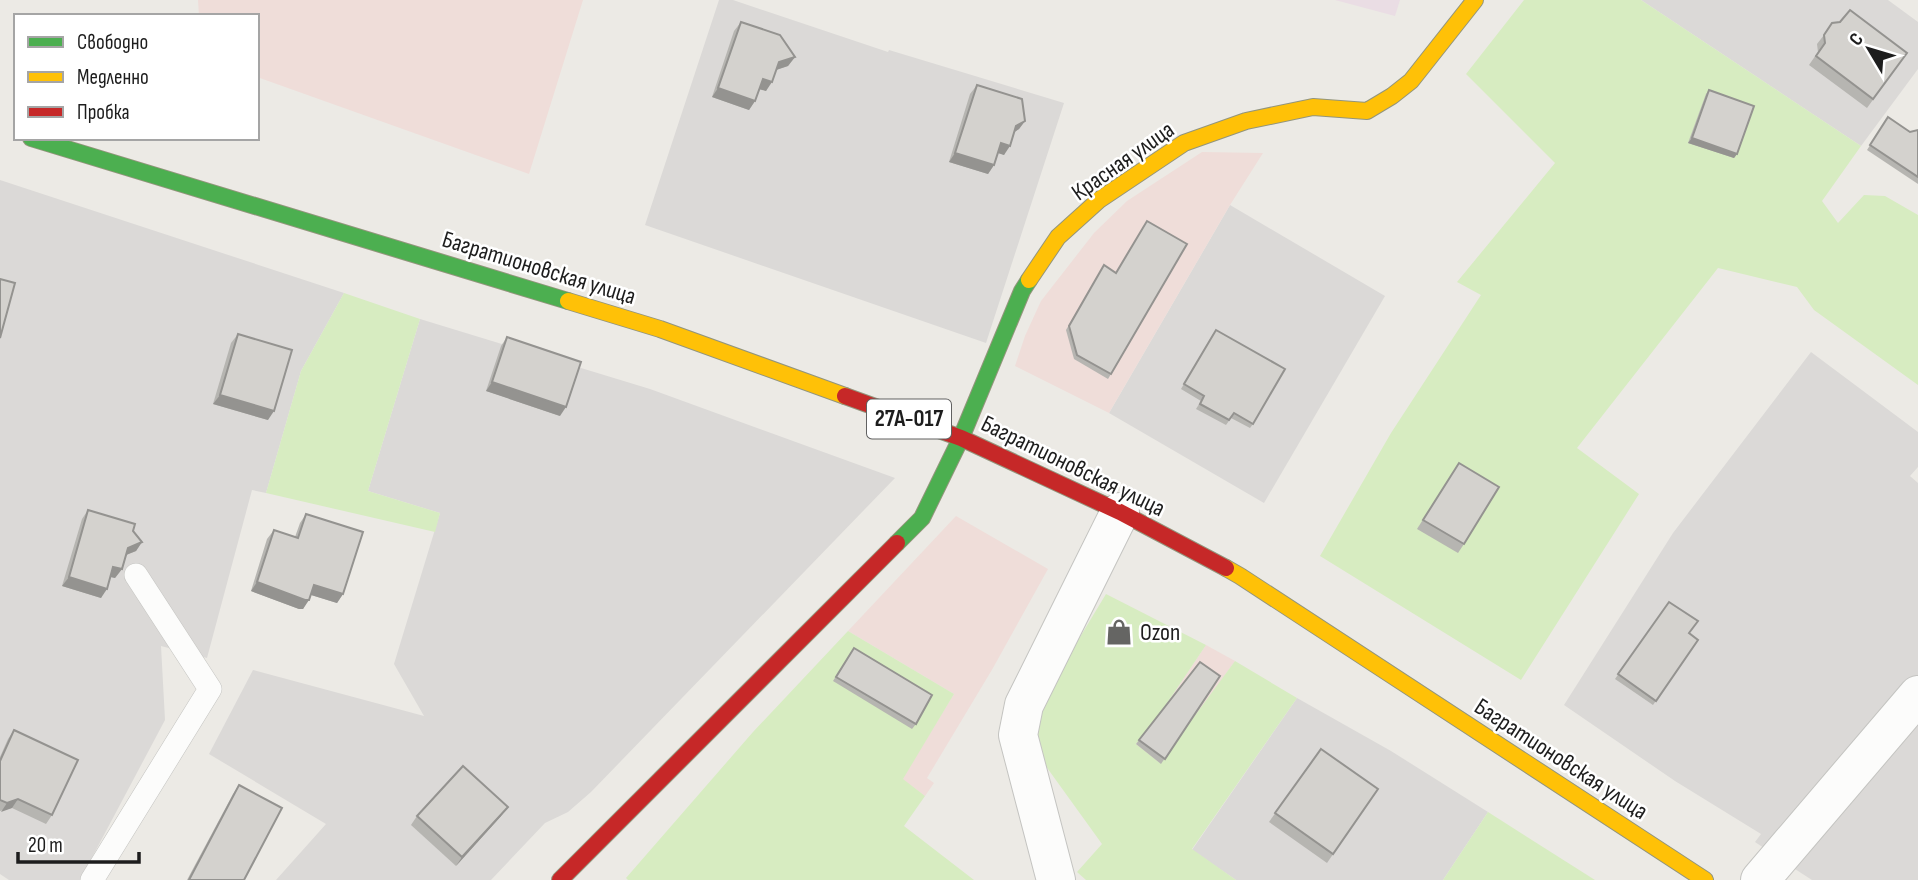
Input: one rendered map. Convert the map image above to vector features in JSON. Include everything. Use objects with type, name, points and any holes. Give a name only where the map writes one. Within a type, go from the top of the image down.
[{"type":"main road","name":"Красная улица","points":[[560,880],[922,518],[961,438],[1022,291],[1058,237],[1099,200],[1184,143],[1246,121],[1313,107],[1367,111],[1411,81],[1475,0]]},
{"type":"main road","name":"Багратионовская улица","points":[[38,140],[660,328],[961,438],[1120,512],[1240,576],[1705,880]]},
{"type":"street","points":[[1056,880],[1018,735],[1024,705],[1120,512]]},
{"type":"street","points":[[1760,880],[1918,695]]},
{"type":"lane","points":[[92,880],[210,689],[136,575]]},
{"type":"shaded area","points":[[198,0],[583,0],[529,174],[259,78],[259,14],[199,14]]},
{"type":"shaded area","points":[[719,0],[733,0],[888,52],[889,50],[1064,103],[986,343],[645,225]]},
{"type":"shaded area","points":[[1335,0],[1400,0],[1395,16]]},
{"type":"shaded area","points":[[1641,0],[1888,0],[1918,22],[1918,69],[1861,146]]},
{"type":"shaded area","points":[[1202,152],[1263,153],[1109,413],[1015,366],[1041,301],[1094,233],[1127,201]]},
{"type":"shaded area","points":[[0,180],[344,293],[301,371],[266,493],[252,490],[207,658],[161,646],[165,720],[80,880],[9,880],[0,874]]},
{"type":"shaded area","points":[[1230,205],[1385,296],[1264,503],[1109,413]]},
{"type":"shaded area","points":[[420,319],[650,389],[895,478],[591,792],[568,812],[545,823],[491,880],[276,880],[326,824],[209,754],[253,670],[424,716],[394,664],[440,513],[368,491]]},
{"type":"shaded area","points":[[1811,352],[1918,432],[1918,467],[1910,476],[1918,483],[1918,685],[1770,852],[1755,842],[1761,834],[1675,781],[1564,705],[1673,533]]},
{"type":"shaded area","points":[[956,516],[1048,569],[927,778],[934,783],[925,796],[902,779],[954,694],[848,631]]},
{"type":"shaded area","points":[[1206,645],[1235,661],[1161,764],[1136,745],[1143,734],[1145,736]]},
{"type":"shaded area","points":[[1918,696],[1918,880],[1812,880],[1781,860]]},
{"type":"shaded area","points":[[1297,698],[1391,751],[1488,812],[1443,880],[1236,880],[1192,850]]},
{"type":"green space","points":[[1524,0],[1641,0],[1861,146],[1822,201],[1838,223],[1864,195],[1885,196],[1918,215],[1918,385],[1814,310],[1797,287],[1718,268],[1577,448],[1639,494],[1521,680],[1320,556],[1391,433],[1481,295],[1457,282],[1555,163],[1466,74]]},
{"type":"green space","points":[[344,293],[420,319],[368,491],[440,513],[435,532],[266,493],[301,371]]},
{"type":"green space","points":[[1106,594],[1206,645],[1145,736],[1136,744],[1160,763],[1235,661],[1297,698],[1192,849],[1236,880],[1086,880],[1077,872],[1102,844],[1022,733]]},
{"type":"green space","points":[[848,631],[954,694],[903,779],[925,796],[904,826],[974,880],[628,880],[626,878],[753,732]]},
{"type":"green space","points":[[1488,812],[1595,880],[1443,880]]},
{"type":"building","points":[[1850,10],[1907,53],[1873,99],[1816,56],[1825,43],[1824,35],[1832,23],[1840,22]]},
{"type":"building","points":[[741,22],[780,35],[795,57],[779,62],[772,82],[763,79],[755,101],[718,88]]},
{"type":"building","points":[[977,85],[1022,99],[1025,121],[1016,126],[1010,146],[1001,143],[994,165],[955,153]]},
{"type":"building","points":[[1709,90],[1754,106],[1737,154],[1692,138]]},
{"type":"building","points":[[1888,117],[1910,132],[1918,130],[1918,177],[1870,145]]},
{"type":"building","points":[[1147,221],[1187,244],[1111,374],[1077,355],[1069,326],[1104,265],[1116,273]]},
{"type":"building","points":[[0,279],[15,283],[0,338]]},
{"type":"building","points":[[1216,330],[1285,369],[1253,424],[1234,413],[1229,420],[1200,404],[1204,396],[1184,384]]},
{"type":"building","points":[[238,334],[292,350],[274,411],[220,395]]},
{"type":"building","points":[[507,337],[581,362],[566,407],[492,382]]},
{"type":"building","points":[[1459,463],[1499,487],[1464,544],[1423,520]]},
{"type":"building","points":[[88,510],[135,524],[133,531],[142,542],[128,548],[122,569],[113,567],[107,589],[69,577]]},
{"type":"building","points":[[306,514],[363,532],[343,594],[314,585],[309,600],[305,600],[257,582],[274,530],[298,538]]},
{"type":"building","points":[[1669,602],[1698,621],[1689,633],[1698,640],[1656,701],[1618,674]]},
{"type":"building","points":[[854,648],[932,695],[916,724],[836,677]]},
{"type":"building","points":[[1200,662],[1220,676],[1165,759],[1139,740]]},
{"type":"building","points":[[14,730],[78,760],[52,815],[18,799],[7,803],[0,800],[0,761]]},
{"type":"building","points":[[1321,749],[1378,789],[1333,854],[1275,813]]},
{"type":"building","points":[[463,766],[508,807],[462,857],[417,816]]},
{"type":"building","points":[[239,785],[282,808],[244,880],[189,880]]},
{"type":"traffic: fast","points":[[38,140],[568,301]]},
{"type":"traffic: fast","points":[[897,543],[922,518],[961,438],[1029,280]]},
{"type":"traffic: slow","points":[[1029,280],[1058,237],[1099,200],[1184,143],[1246,121],[1313,107],[1367,111],[1392,96],[1411,81],[1475,0]]},
{"type":"traffic: slow","points":[[568,301],[660,329],[845,396]]},
{"type":"traffic: slow","points":[[1226,568],[1705,880]]},
{"type":"traffic: jam","points":[[845,396],[961,438],[1120,512],[1226,568]]},
{"type":"traffic: jam","points":[[560,880],[897,543]]},
{"type":"place","name":"Ozon","points":[[1119,632]]}]
